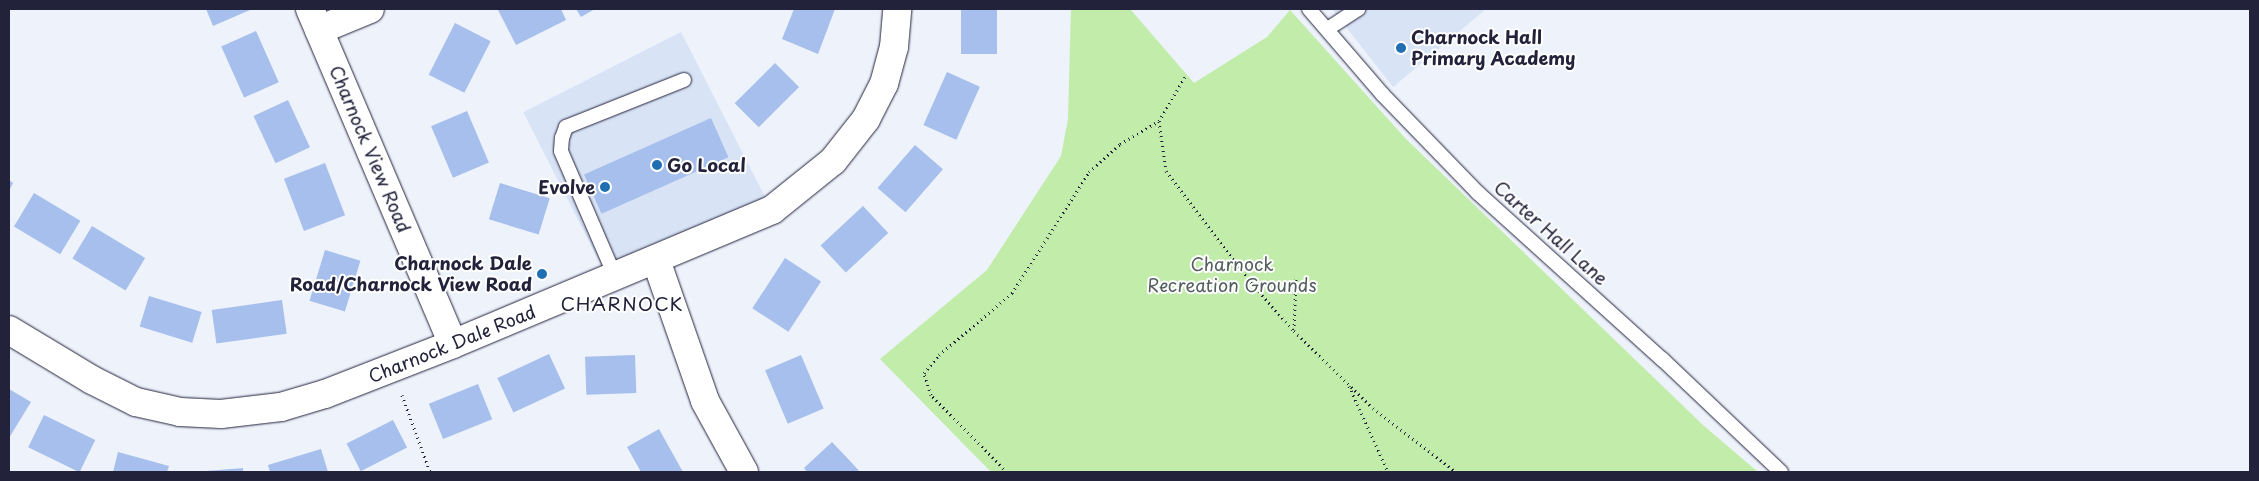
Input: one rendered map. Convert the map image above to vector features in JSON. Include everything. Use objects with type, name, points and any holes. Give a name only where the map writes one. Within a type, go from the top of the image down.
[{"type":"street","points":[[315,19],[370,9]]},
{"type":"street","name":"Charnock Dale Road","points":[[9,330],[92,380],[136,402],[180,412],[221,414],[281,407],[393,369],[772,210],[833,161],[866,119],[884,84],[894,47],[897,9]]},
{"type":"street","name":"Charnock View Road","points":[[315,19],[453,344]]},
{"type":"street","points":[[656,260],[705,401],[744,472]]},
{"type":"lane","name":"Carter Hall Lane","points":[[1309,9],[1329,28],[1383,95],[1478,193],[1662,359],[1782,472]]},
{"type":"lane","points":[[1329,28],[1358,9]]},
{"type":"lane","points":[[615,276],[561,152],[562,138],[566,127],[684,80]]},
{"type":"path","points":[[1006,472],[931,395],[924,373],[939,354],[1012,293],[1089,172],[1120,144],[1159,121],[1186,75]]},
{"type":"path","points":[[1159,121],[1166,171],[1252,284],[1294,331],[1373,408],[1456,472]]},
{"type":"path","points":[[1294,331],[1296,279]]},
{"type":"path","points":[[393,369],[430,472]]},
{"type":"path","points":[[1339,374],[1352,391],[1388,472]]},
{"type":"shaded area","name":"Charnock Hall Primary Academy","points":[[1332,9],[1486,9],[1393,87]]},
{"type":"shaded area","points":[[681,32],[772,210],[614,291],[523,112]]},
{"type":"green space","name":"Charnock Recreation Grounds","points":[[1071,9],[1130,9],[1194,83],[1267,37],[1290,10],[1406,139],[1704,426],[1758,472],[991,472],[880,359],[987,270],[1061,156],[1068,119]]},
{"type":"building","points":[[206,9],[250,9],[250,10],[213,26]]},
{"type":"building","points":[[561,9],[566,20],[516,45],[498,10]]},
{"type":"building","points":[[576,9],[595,9],[581,17]]},
{"type":"building","points":[[794,9],[835,9],[818,54],[782,39]]},
{"type":"building","points":[[961,9],[997,9],[997,54],[961,54]]},
{"type":"building","points":[[455,23],[491,41],[464,93],[429,75]]},
{"type":"building","points":[[256,31],[279,82],[244,98],[221,46]]},
{"type":"building","points":[[775,63],[799,87],[759,127],[735,103]]},
{"type":"building","points":[[947,72],[980,87],[956,140],[923,125]]},
{"type":"building","points":[[288,100],[310,147],[276,163],[254,116]]},
{"type":"building","points":[[467,111],[489,163],[453,178],[431,126]]},
{"type":"building","points":[[711,118],[728,157],[602,214],[584,175]]},
{"type":"building","points":[[915,145],[943,169],[906,212],[878,188]]},
{"type":"building","points":[[325,163],[345,215],[304,231],[284,179]]},
{"type":"building","points":[[9,180],[13,183],[9,191]]},
{"type":"building","points":[[500,183],[550,198],[539,235],[489,219]]},
{"type":"building","points":[[34,193],[80,221],[60,254],[14,226]]},
{"type":"building","points":[[863,206],[888,233],[846,273],[821,246]]},
{"type":"building","points":[[92,226],[145,258],[126,291],[72,259]]},
{"type":"building","points":[[325,250],[360,261],[345,312],[310,301]]},
{"type":"building","points":[[785,258],[821,281],[788,332],[752,308]]},
{"type":"building","points":[[149,296],[202,312],[192,343],[140,327]]},
{"type":"building","points":[[282,300],[287,334],[216,344],[212,310]]},
{"type":"building","points":[[549,354],[565,388],[513,413],[497,378]]},
{"type":"building","points":[[635,355],[636,393],[586,395],[585,357]]},
{"type":"building","points":[[801,355],[824,408],[788,424],[765,370]]},
{"type":"building","points":[[478,384],[492,419],[443,439],[429,404]]},
{"type":"building","points":[[9,389],[31,402],[9,438]]},
{"type":"building","points":[[44,415],[95,440],[80,472],[28,447]]},
{"type":"building","points":[[393,420],[407,448],[361,471],[347,444]]},
{"type":"building","points":[[659,429],[683,472],[641,472],[627,447]]},
{"type":"building","points":[[832,442],[860,472],[807,472],[804,468]]},
{"type":"building","points":[[321,449],[328,472],[270,472],[268,465]]},
{"type":"building","points":[[118,452],[169,466],[167,472],[113,472]]},
{"type":"building","points":[[243,468],[243,472],[206,472],[206,471]]},
{"type":"place","name":"Charnock Hall Primary Academy","points":[[1401,48]]},
{"type":"place","name":"Go Local","points":[[657,165]]},
{"type":"place","name":"Evolve","points":[[605,187]]},
{"type":"place","name":"Charnock Dale Road/Charnock View Road","points":[[542,274]]},
{"type":"district","name":"CHARNOCK","points":[[622,304]]}]
